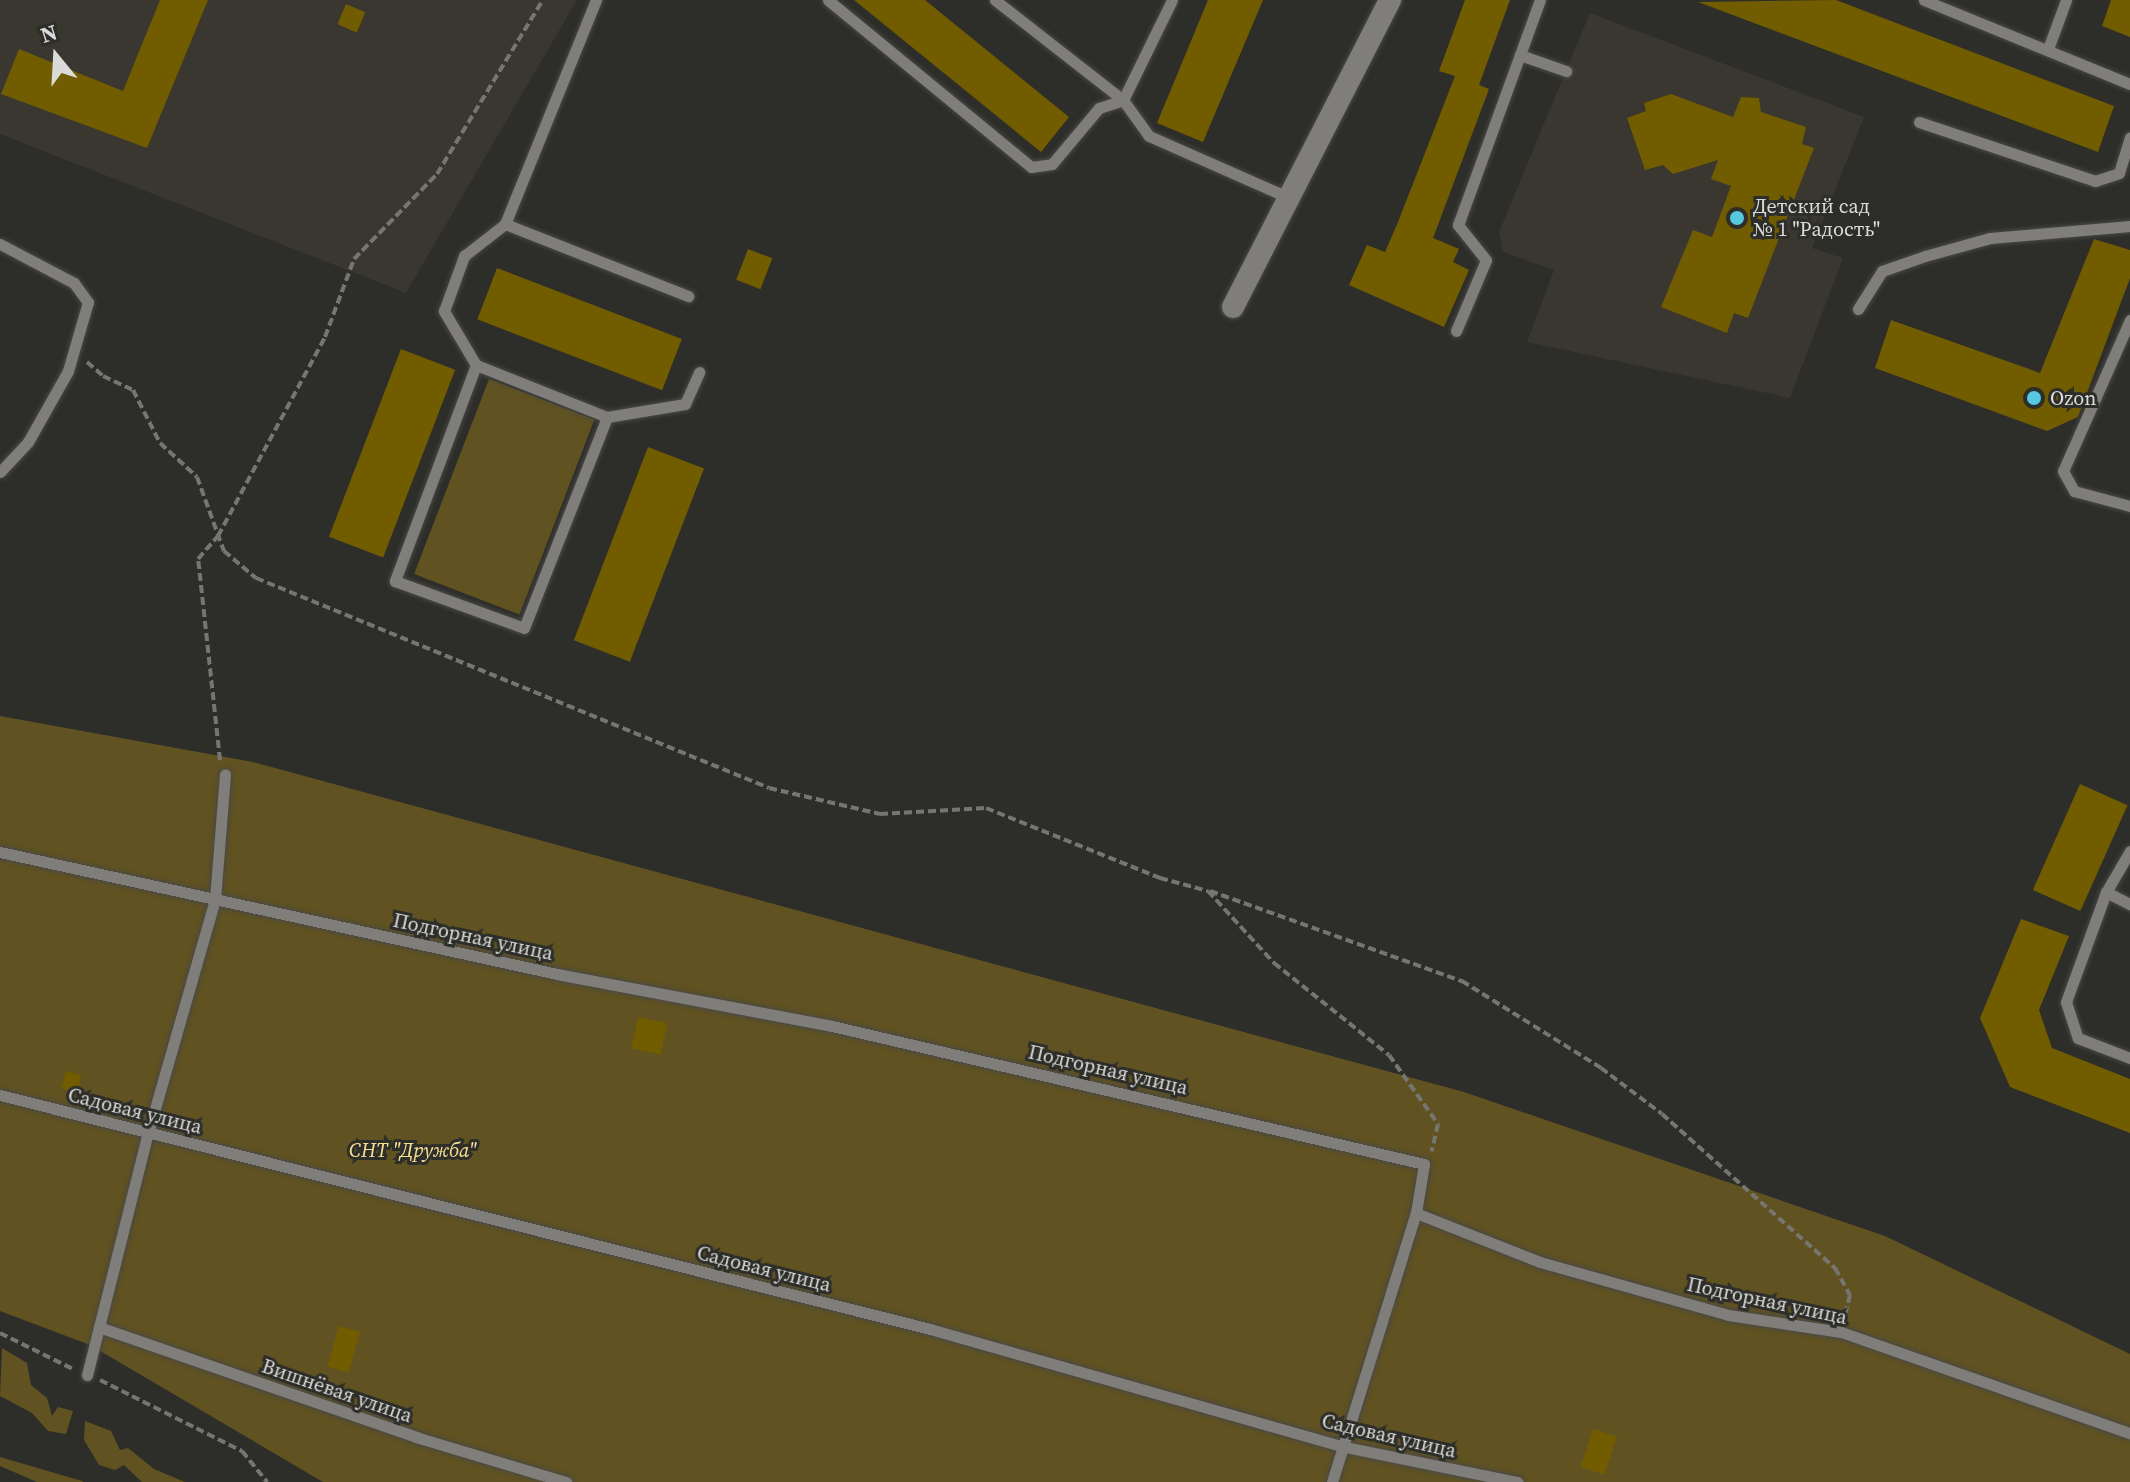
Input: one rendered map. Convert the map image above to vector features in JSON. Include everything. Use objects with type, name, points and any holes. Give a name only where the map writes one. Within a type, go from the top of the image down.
[{"type":"street","points":[[1233,307],[1390,0]]},
{"type":"lane","points":[[596,0],[505,224],[464,256],[444,311],[476,365],[607,417],[685,404],[699,372]]},
{"type":"lane","points":[[828,0],[1031,167],[1052,164],[1099,108],[1123,100],[1172,0]]},
{"type":"lane","points":[[995,0],[1123,100],[1149,136],[1287,197]]},
{"type":"lane","points":[[1456,331],[1486,260],[1458,225],[1540,0]]},
{"type":"lane","points":[[1924,0],[2130,84]]},
{"type":"lane","points":[[2048,49],[2066,0]]},
{"type":"lane","points":[[1520,55],[1566,71]]},
{"type":"lane","points":[[1919,122],[2095,181],[2119,173],[2130,138]]},
{"type":"lane","points":[[505,224],[688,296]]},
{"type":"lane","points":[[1858,309],[1882,271],[1925,256],[2004,236],[2130,226]]},
{"type":"lane","points":[[0,244],[74,283],[88,302],[71,347],[68,371],[28,442],[0,472]]},
{"type":"lane","points":[[2130,320],[2063,471],[2074,491],[2130,506]]},
{"type":"lane","points":[[476,365],[395,581],[524,628],[607,417]]},
{"type":"lane","points":[[87,1375],[148,1133],[215,899],[225,774]]},
{"type":"lane","points":[[2130,851],[2106,892],[2066,1002],[2078,1038],[2130,1058]]},
{"type":"lane","name":"Подгорная улица","points":[[0,852],[557,974],[832,1026],[1424,1164]]},
{"type":"lane","points":[[2106,892],[2130,904]]},
{"type":"lane","name":"Садовая улица","points":[[0,1095],[930,1329],[1345,1447],[1517,1482]]},
{"type":"lane","points":[[1332,1482],[1416,1213],[1424,1164]]},
{"type":"lane","name":"Подгорная улица","points":[[1416,1213],[1540,1262],[1728,1315],[1841,1332],[2130,1433]]},
{"type":"lane","name":"Вишнёвая улица","points":[[99,1327],[416,1437],[566,1482]]},
{"type":"path","points":[[225,774],[214,747],[198,559],[218,536],[325,337],[354,259],[437,174],[543,0]]},
{"type":"path","points":[[71,347],[103,376],[133,390],[160,443],[197,477],[224,551],[256,578],[769,788],[880,814],[986,808],[1160,878],[1208,891],[1462,981],[1601,1068],[1662,1114],[1835,1268],[1850,1295],[1841,1332]]},
{"type":"path","points":[[1208,891],[1274,963],[1389,1055],[1438,1124],[1436,1144],[1424,1164]]},
{"type":"path","points":[[0,1333],[242,1451],[267,1482]]},
{"type":"shaded area","points":[[0,0],[577,0],[406,293],[0,134]]},
{"type":"shaded area","points":[[1590,13],[1864,117],[1812,248],[1843,258],[1790,398],[1527,342],[1554,270],[1503,252],[1499,232]]},
{"type":"green space","points":[[489,379],[594,419],[520,615],[414,574]]},
{"type":"green space","name":"СНТ \"Дружба\"","points":[[0,716],[253,762],[1464,1092],[1885,1236],[2130,1354],[2130,1482],[323,1482],[90,1345],[0,1311]]},
{"type":"green space","points":[[2,1348],[27,1363],[31,1385],[47,1398],[52,1416],[58,1407],[73,1411],[66,1434],[48,1431],[32,1413],[0,1396]]},
{"type":"green space","points":[[85,1421],[111,1431],[120,1450],[128,1448],[154,1469],[185,1482],[142,1482],[124,1465],[115,1470],[99,1465],[84,1440]]},
{"type":"green space","points":[[0,1457],[83,1482],[37,1482],[0,1466]]},
{"type":"building","points":[[160,0],[208,0],[147,148],[1,94],[19,49],[123,91]]},
{"type":"building","points":[[854,0],[925,0],[1069,117],[1041,152]]},
{"type":"building","points":[[1208,0],[1263,0],[1203,142],[1157,123]]},
{"type":"building","points":[[1465,0],[1510,0],[1479,85],[1489,89],[1433,238],[1459,249],[1453,262],[1469,270],[1444,327],[1349,285],[1367,245],[1385,252],[1398,222],[1455,76],[1439,71]]},
{"type":"building","points":[[1836,0],[2114,106],[2098,152],[1698,2]]},
{"type":"building","points":[[2111,0],[2130,0],[2130,37],[2102,26]]},
{"type":"building","points":[[346,4],[365,12],[357,32],[337,24]]},
{"type":"building","name":"Детский сад № 1 \"Радость\"","points":[[1671,94],[1733,117],[1741,97],[1759,98],[1761,112],[1806,127],[1802,144],[1814,148],[1748,318],[1734,313],[1727,333],[1661,307],[1693,230],[1712,237],[1731,186],[1711,179],[1718,160],[1673,174],[1663,165],[1645,170],[1627,118],[1646,111],[1644,103]]},
{"type":"building","points":[[2094,239],[2130,250],[2130,278],[2078,417],[2047,431],[1875,368],[1891,320],[2040,373]]},
{"type":"building","points":[[748,249],[772,258],[760,289],[736,280]]},
{"type":"building","points":[[497,268],[682,339],[662,390],[477,319]]},
{"type":"building","points":[[401,349],[455,370],[383,557],[329,537]]},
{"type":"building","points":[[648,447],[704,469],[630,662],[574,640]]},
{"type":"building","points":[[2080,784],[2128,805],[2080,911],[2033,890]]},
{"type":"building","points":[[2021,919],[2069,936],[2039,1010],[2052,1048],[2130,1079],[2130,1133],[2010,1087],[1980,1018]]},
{"type":"building","points":[[638,1017],[667,1023],[661,1055],[631,1048]]},
{"type":"building","points":[[66,1071],[81,1075],[77,1093],[61,1088]]},
{"type":"building","points":[[339,1326],[360,1332],[349,1372],[327,1366]]},
{"type":"building","points":[[1593,1429],[1617,1437],[1604,1475],[1581,1467]]},
{"type":"place","name":"Детский сад № 1 \"Радость\"","points":[[1737,218]]},
{"type":"place","name":"Ozon","points":[[2034,398]]}]
